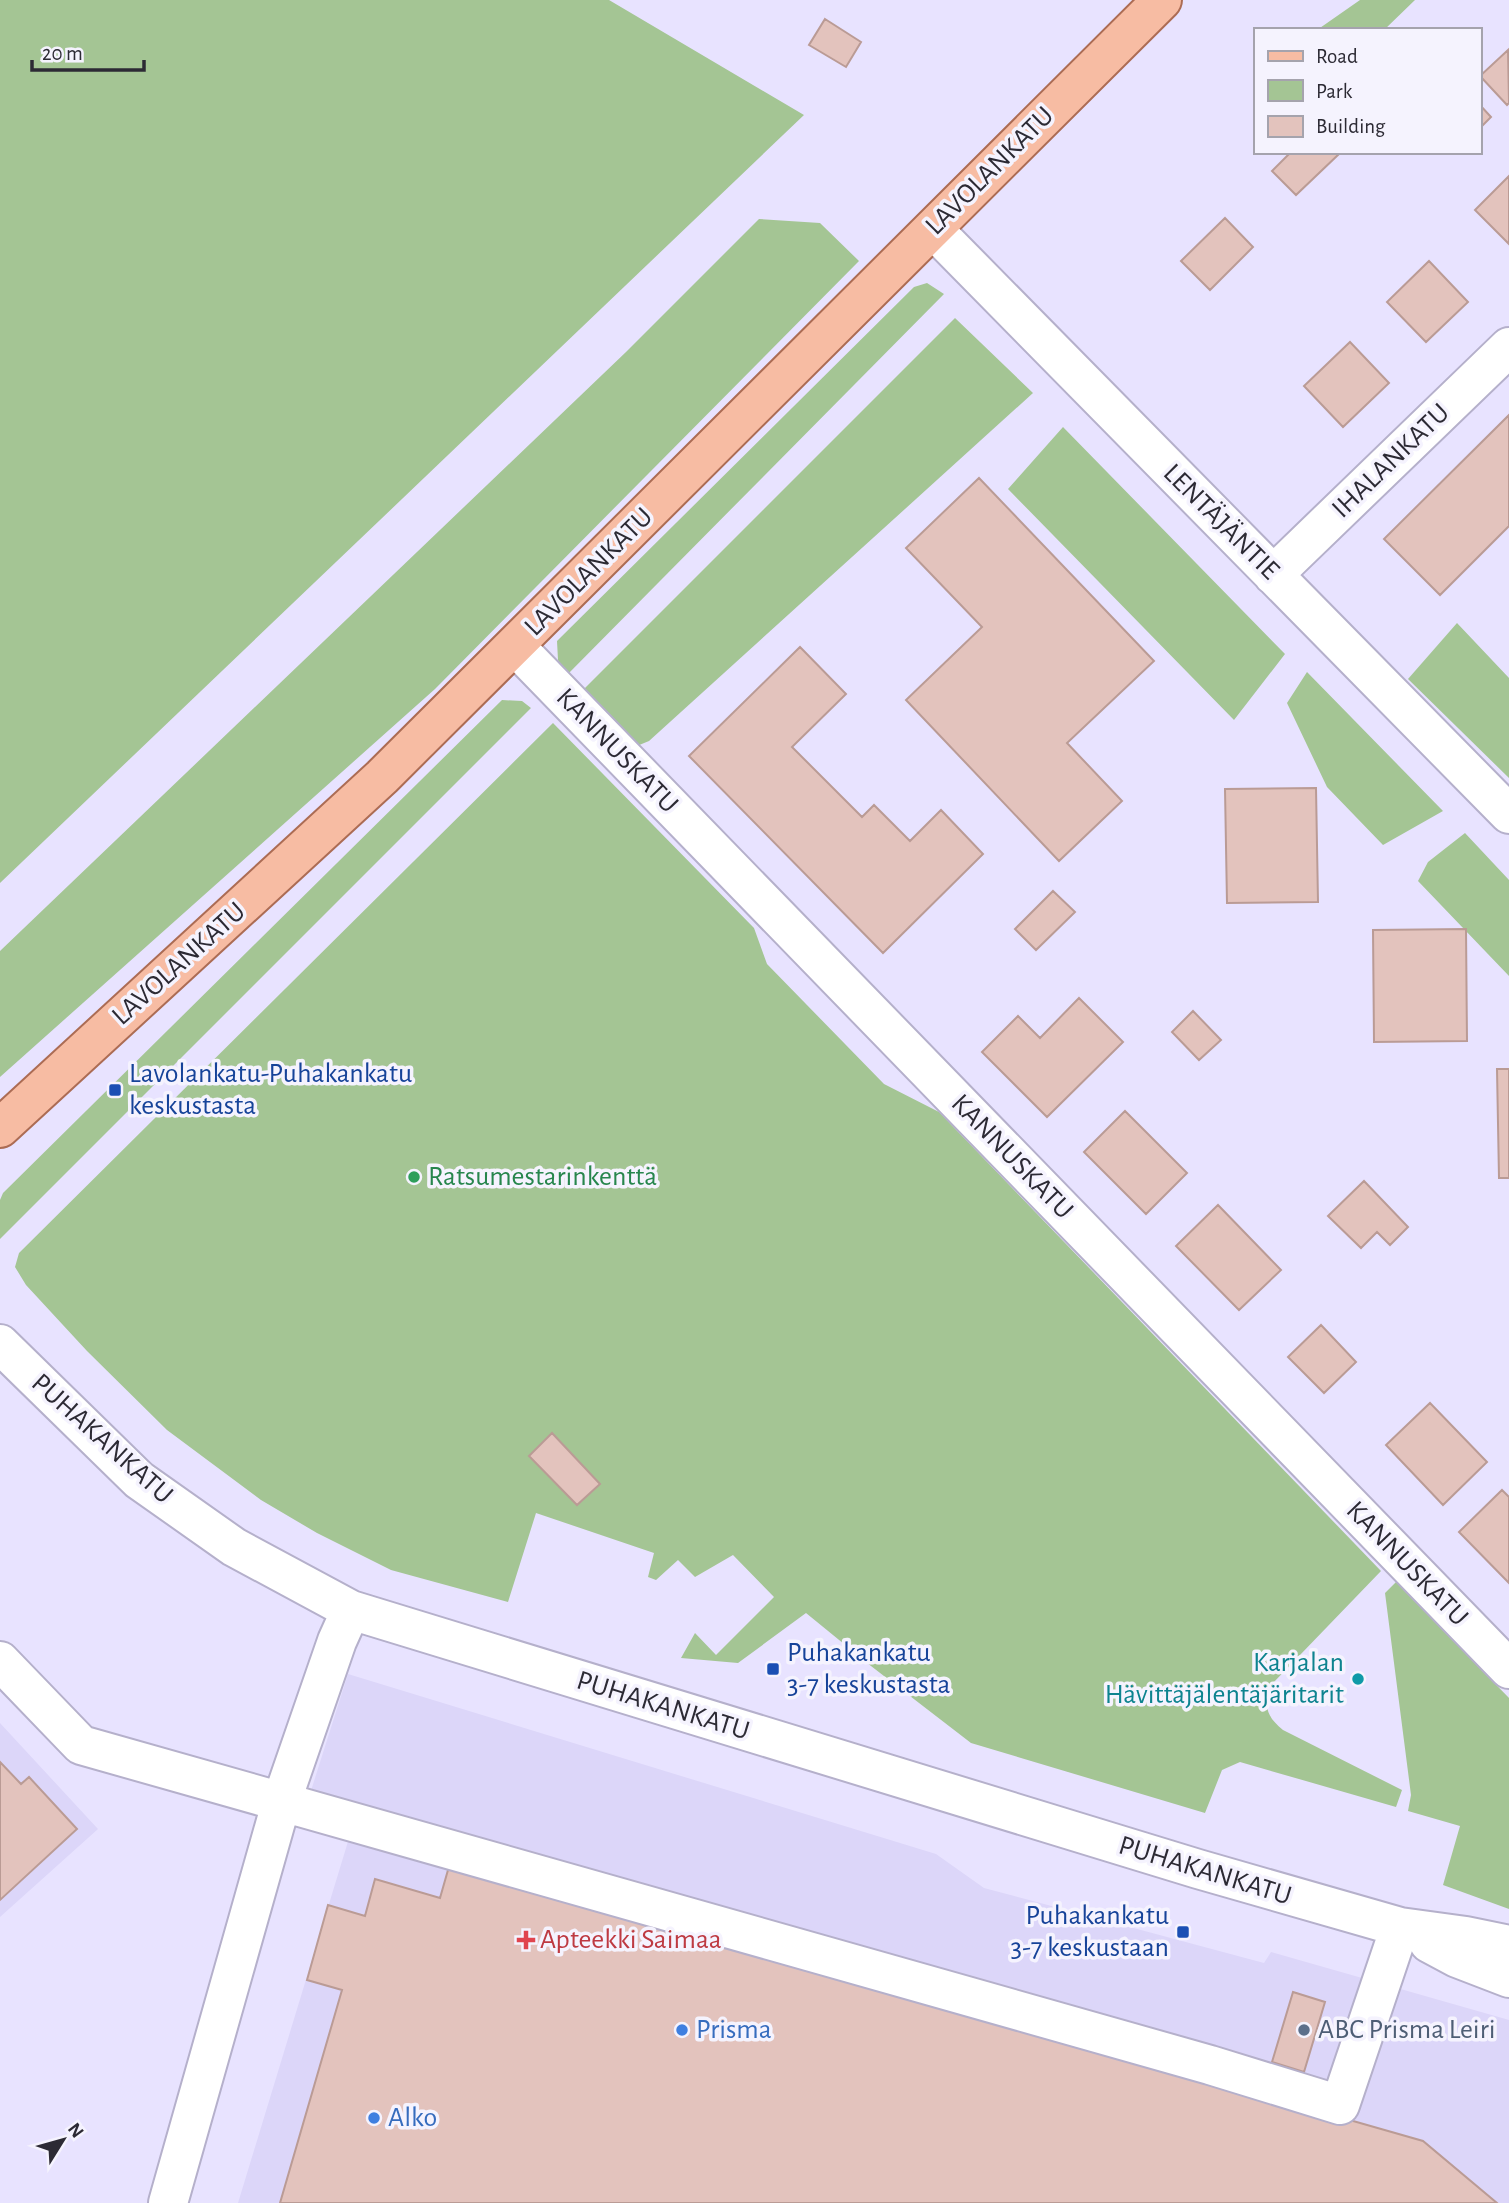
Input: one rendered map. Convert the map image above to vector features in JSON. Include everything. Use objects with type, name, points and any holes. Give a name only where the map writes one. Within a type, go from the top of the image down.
[{"type":"main road","name":"LAVOLANKATU","points":[[0,1128],[382,777],[1162,0]]},
{"type":"street","name":"LENTÄJÄNTIE","points":[[933,229],[1509,814]]},
{"type":"street","name":"IHALANKATU","points":[[1273,575],[1509,347]]},
{"type":"street","name":"KANNUSKATU","points":[[515,646],[1509,1669]]},
{"type":"street","name":"PUHAKANKATU","points":[[0,1344],[139,1480],[234,1547],[351,1610],[1198,1869],[1400,1927],[1509,1945]]},
{"type":"street","points":[[168,2203],[282,1800],[337,1641],[351,1610]]},
{"type":"street","points":[[0,1661],[81,1745],[1210,2065],[1340,2105],[1400,1927]]},
{"type":"street","name":"PUHAKANKATU","points":[[1400,1927],[1457,1958],[1509,1978]]},
{"type":"shaded area","points":[[348,1674],[936,1854],[984,1888],[1264,1963],[1271,1952],[1509,2020],[1509,2203],[238,2203],[350,1835],[302,1819]]},
{"type":"shaded area","points":[[0,1723],[98,1829],[0,1917]]},
{"type":"green space","points":[[0,0],[609,0],[804,115],[0,883]]},
{"type":"green space","points":[[1360,0],[1415,0],[1386,28],[1320,28]]},
{"type":"green space","points":[[759,219],[820,223],[859,261],[435,689],[0,1077],[0,951],[626,352]]},
{"type":"green space","points":[[927,283],[944,294],[565,677],[558,660],[557,641],[914,287]]},
{"type":"green space","points":[[955,318],[1033,393],[649,741],[632,748],[583,690]]},
{"type":"green space","points":[[1063,427],[1285,654],[1234,720],[1008,489]]},
{"type":"green space","points":[[1457,623],[1509,678],[1509,778],[1408,679]]},
{"type":"green space","points":[[1307,672],[1443,811],[1383,845],[1327,787],[1287,703]]},
{"type":"green space","points":[[502,700],[522,701],[531,708],[0,1239],[0,1200],[3,1193]]},
{"type":"green space","points":[[553,723],[754,928],[767,964],[884,1084],[939,1112],[1381,1571],[1273,1683],[1267,1703],[1269,1714],[1283,1730],[1402,1790],[1396,1807],[1240,1762],[1222,1770],[1205,1813],[971,1743],[806,1613],[738,1663],[681,1658],[695,1633],[716,1655],[774,1597],[733,1555],[695,1577],[678,1560],[656,1580],[648,1577],[654,1553],[536,1513],[508,1602],[391,1570],[317,1533],[261,1500],[167,1430],[87,1351],[26,1285],[15,1267],[19,1253]]},
{"type":"green space","points":[[1465,833],[1509,880],[1509,976],[1418,881],[1428,862]]},
{"type":"green space","points":[[1396,1582],[1509,1698],[1509,1909],[1443,1885],[1460,1826],[1408,1811],[1411,1795],[1385,1593]]},
{"type":"building","points":[[825,19],[861,42],[846,67],[809,45]]},
{"type":"building","points":[[1508,50],[1507,105],[1481,77]]},
{"type":"building","points":[[1481,106],[1491,117],[1481,127]]},
{"type":"building","points":[[1289,154],[1339,154],[1296,195],[1272,171]]},
{"type":"building","points":[[1509,176],[1509,244],[1475,210]]},
{"type":"building","points":[[1225,218],[1253,247],[1210,290],[1181,261]]},
{"type":"building","points":[[1429,261],[1468,302],[1426,342],[1387,302]]},
{"type":"building","points":[[1350,342],[1389,383],[1343,427],[1304,386]]},
{"type":"building","points":[[1509,415],[1509,526],[1440,595],[1384,539]]},
{"type":"building","points":[[979,478],[1154,661],[1067,743],[1122,801],[1059,861],[906,700],[982,627],[906,548]]},
{"type":"building","points":[[800,647],[846,694],[792,747],[862,817],[874,805],[910,841],[941,810],[983,854],[883,953],[689,756]]},
{"type":"building","points":[[1316,788],[1318,902],[1227,903],[1225,789]]},
{"type":"building","points":[[1053,891],[1075,912],[1036,950],[1015,929]]},
{"type":"building","points":[[1466,929],[1467,1041],[1374,1042],[1373,930]]},
{"type":"building","points":[[1079,998],[1123,1042],[1047,1117],[982,1052],[1018,1016],[1040,1038]]},
{"type":"building","points":[[1193,1011],[1221,1040],[1199,1060],[1172,1032]]},
{"type":"building","points":[[1497,1069],[1509,1069],[1509,1178],[1499,1178]]},
{"type":"building","points":[[1125,1111],[1187,1173],[1146,1214],[1084,1152]]},
{"type":"building","points":[[1364,1181],[1408,1227],[1390,1245],[1377,1232],[1361,1248],[1328,1216]]},
{"type":"building","points":[[1218,1205],[1281,1270],[1239,1310],[1176,1246]]},
{"type":"building","points":[[1321,1325],[1356,1362],[1324,1393],[1288,1357]]},
{"type":"building","points":[[1430,1403],[1487,1462],[1443,1505],[1386,1445]]},
{"type":"building","points":[[552,1433],[600,1484],[577,1505],[529,1456]]},
{"type":"building","points":[[1502,1490],[1509,1497],[1509,1583],[1459,1532]]},
{"type":"building","points":[[0,1762],[21,1784],[29,1777],[77,1829],[0,1900]]},
{"type":"building","name":"Prisma","points":[[450,1863],[1423,2141],[1497,2203],[280,2203],[342,1990],[307,1980],[328,1905],[365,1916],[375,1879],[440,1898]]},
{"type":"building","points":[[1293,1992],[1325,2002],[1304,2072],[1272,2062]]},
{"type":"place","name":"Lavolankatu-Puhakankatu keskustasta","points":[[115,1090]]},
{"type":"place","name":"Ratsumestarinkenttä","points":[[414,1177]]},
{"type":"place","name":"Puhakankatu 3-7 keskustasta","points":[[773,1669]]},
{"type":"place","name":"Karjalan Hävittäjälentäjäritarit","points":[[1358,1679]]},
{"type":"place","name":"Puhakankatu 3-7 keskustaan","points":[[1183,1932]]},
{"type":"place","name":"Apteekki Saimaa","points":[[526,1940]]},
{"type":"place","name":"Prisma","points":[[682,2030]]},
{"type":"place","name":"ABC Prisma Leiri","points":[[1304,2030]]},
{"type":"place","name":"Alko","points":[[374,2118]]}]
